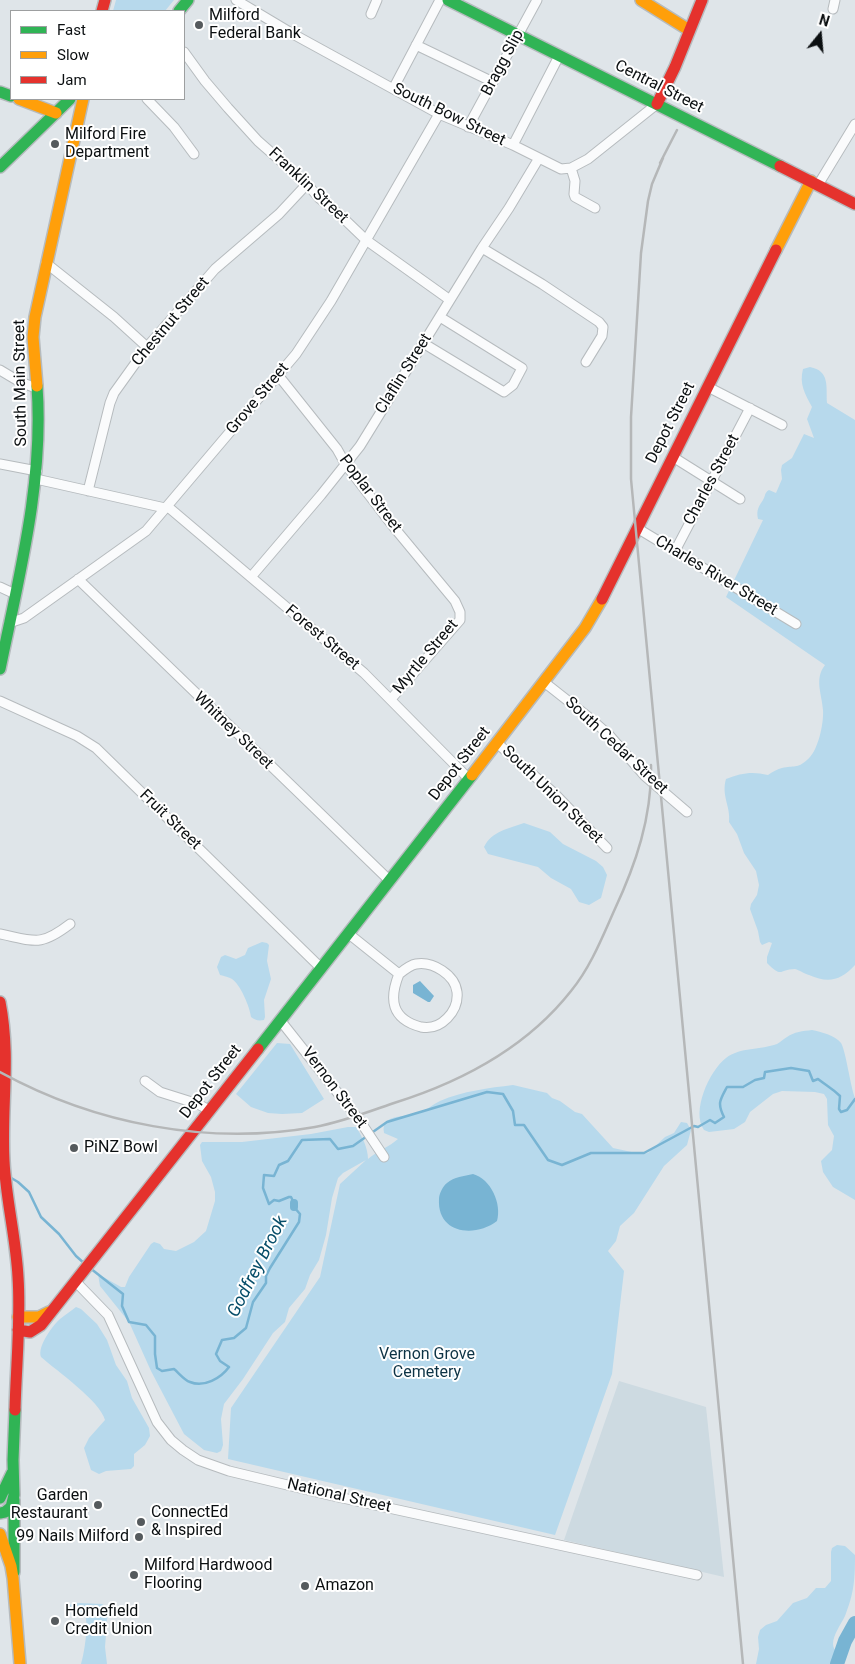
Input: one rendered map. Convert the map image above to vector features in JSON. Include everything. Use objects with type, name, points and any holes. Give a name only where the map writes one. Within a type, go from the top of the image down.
[{"type":"main road","points":[[179,10],[188,0]]},
{"type":"main road","name":"Central Street","points":[[448,0],[855,204]]},
{"type":"main road","points":[[641,0],[689,30]]},
{"type":"main road","points":[[657,104],[702,0]]},
{"type":"main road","points":[[22,100],[56,113]]},
{"type":"main road","points":[[0,167],[69,100]]},
{"type":"main road","name":"South Main Street","points":[[0,668],[36,475],[38,413],[33,337],[35,317],[83,100]]},
{"type":"main road","name":"Depot Street","points":[[17,1349],[38,1328],[349,934],[544,682],[591,618],[708,386],[814,183]]},
{"type":"main road","points":[[0,1002],[6,1042],[2,1127],[4,1167],[18,1271],[18,1330],[13,1464],[15,1539],[13,1578]]},
{"type":"main road","points":[[18,1317],[39,1317],[50,1311]]},
{"type":"main road","points":[[18,1330],[30,1332],[38,1328]]},
{"type":"main road","points":[[0,1498],[13,1464]]},
{"type":"main road","points":[[0,1513],[5,1512],[11,1507],[14,1495]]},
{"type":"main road","points":[[0,1534],[13,1578],[20,1664]]},
{"type":"street","name":"South Bow Street","points":[[236,0],[439,114],[513,145],[561,169],[571,168]]},
{"type":"street","points":[[371,14],[377,0]]},
{"type":"street","points":[[393,89],[440,0]]},
{"type":"street","name":"Bragg Slip","points":[[468,126],[537,0]]},
{"type":"street","points":[[416,46],[493,82]]},
{"type":"street","name":"Franklin Street","points":[[185,53],[205,81],[258,141],[307,184],[319,198],[366,240],[450,300]]},
{"type":"street","points":[[513,145],[559,56]]},
{"type":"street","points":[[148,100],[174,127],[194,154]]},
{"type":"street","points":[[595,208],[575,197],[575,182],[571,168],[588,159],[657,104]]},
{"type":"street","name":"Grove Street","points":[[9,623],[21,619],[143,533],[278,375],[316,326],[439,114]]},
{"type":"street","points":[[814,183],[855,124]]},
{"type":"street","name":"Claflin Street","points":[[251,577],[360,446],[482,248],[510,208],[539,158]]},
{"type":"street","name":"Chestnut Street","points":[[88,491],[114,393],[147,347],[215,269],[279,214],[307,184]]},
{"type":"street","points":[[482,248],[599,322],[603,327],[602,336],[586,362]]},
{"type":"street","points":[[46,263],[114,317],[147,347]]},
{"type":"street","points":[[423,343],[504,392],[513,385],[522,368],[440,317]]},
{"type":"street","points":[[0,370],[20,382],[36,388]]},
{"type":"street","name":"Poplar Street","points":[[278,375],[336,449],[400,536],[455,601],[460,614]]},
{"type":"street","points":[[708,386],[782,425]]},
{"type":"street","name":"Charles Street","points":[[675,551],[750,408]]},
{"type":"street","points":[[672,457],[740,499]]},
{"type":"street","name":"Forest Street","points":[[0,464],[88,491],[166,507],[364,673],[469,779]]},
{"type":"street","name":"Charles River Street","points":[[637,528],[796,624]]},
{"type":"street","name":"Whitney Street","points":[[78,579],[390,881]]},
{"type":"street","points":[[0,587],[15,594]]},
{"type":"street","name":"Myrtle Street","points":[[391,699],[460,620],[460,614]]},
{"type":"street","name":"South Cedar Street","points":[[544,682],[591,719],[648,779],[688,812]]},
{"type":"street","name":"Fruit Street","points":[[0,701],[77,736],[96,748],[321,968]]},
{"type":"street","name":"South Union Street","points":[[497,742],[556,795],[607,848]]},
{"type":"street","points":[[0,934],[43,941],[70,924]]},
{"type":"street","points":[[349,934],[399,974]]},
{"type":"street","points":[[422,964],[435,967],[446,973],[454,982],[457,992],[456,1001],[449,1018],[439,1025],[425,1028],[403,1020],[394,1004],[394,986],[399,974],[412,965],[422,964]]},
{"type":"street","name":"Vernon Street","points":[[280,1020],[313,1059],[384,1157]]},
{"type":"street","points":[[145,1081],[160,1092],[198,1104],[209,1110]]},
{"type":"street","name":"National Street","points":[[75,1281],[108,1315],[157,1422],[171,1440],[198,1460],[229,1471],[329,1495],[698,1575]]},
{"type":"shaded area","points":[[420,981],[434,996],[430,1002],[413,993],[413,985]]},
{"type":"shaded area","points":[[473,1174],[485,1181],[494,1193],[498,1207],[497,1221],[478,1230],[459,1230],[444,1220],[440,1211],[440,1195],[444,1186],[450,1181]]},
{"type":"shaded area","points":[[619,1381],[706,1407],[724,1577],[564,1540]]},
{"type":"green space","points":[[116,0],[174,0],[166,10],[113,10]]},
{"type":"green space","points":[[810,367],[821,372],[826,380],[827,403],[855,420],[855,965],[840,977],[829,980],[816,978],[795,969],[779,972],[767,963],[772,943],[769,942],[762,945],[760,942],[750,909],[757,895],[759,885],[756,871],[744,853],[737,834],[729,822],[729,811],[725,796],[726,779],[752,773],[768,775],[780,768],[798,766],[804,763],[814,751],[821,729],[823,710],[819,681],[825,665],[726,597],[763,520],[758,519],[757,513],[766,493],[769,490],[776,493],[782,479],[782,465],[792,458],[804,434],[814,438],[807,419],[812,407],[802,384],[803,369]]},
{"type":"green space","points":[[524,823],[550,832],[563,844],[596,861],[603,867],[607,875],[601,898],[589,905],[579,902],[571,889],[551,878],[538,867],[488,854],[484,847],[491,837],[501,831]]},
{"type":"green space","points":[[262,942],[269,945],[267,961],[271,979],[264,1000],[264,1020],[255,1020],[251,1017],[247,1002],[238,986],[232,979],[220,975],[217,967],[221,957],[225,955],[236,959],[245,955],[248,948]]},
{"type":"green space","points":[[812,1030],[835,1038],[841,1043],[845,1053],[855,1098],[855,1200],[833,1187],[823,1172],[821,1161],[832,1150],[834,1136],[828,1125],[827,1099],[824,1094],[782,1091],[773,1094],[750,1112],[745,1122],[734,1129],[709,1132],[704,1130],[701,1122],[701,1103],[704,1092],[714,1072],[726,1058],[744,1050],[771,1046],[793,1034]]},
{"type":"green space","points":[[277,1043],[290,1044],[324,1099],[302,1113],[268,1113],[251,1107],[236,1094]]},
{"type":"green space","name":"Vernon Grove Cemetery","points":[[513,1085],[547,1093],[575,1112],[582,1114],[613,1148],[641,1154],[648,1153],[665,1137],[674,1133],[681,1122],[687,1123],[691,1130],[687,1145],[664,1166],[634,1213],[620,1226],[616,1241],[608,1251],[624,1271],[612,1374],[555,1535],[228,1459],[231,1408],[320,1277],[340,1184],[366,1160],[343,1173],[338,1178],[319,1260],[310,1275],[305,1289],[289,1308],[285,1322],[273,1333],[224,1404],[221,1419],[223,1445],[221,1451],[217,1453],[204,1450],[184,1434],[151,1371],[129,1322],[100,1286],[98,1274],[121,1287],[125,1287],[129,1277],[151,1244],[154,1242],[160,1244],[164,1249],[176,1251],[194,1242],[206,1231],[215,1201],[215,1192],[211,1177],[202,1161],[200,1145],[202,1142],[242,1142],[356,1127],[364,1142],[368,1159],[398,1139],[384,1133],[386,1122],[391,1119],[420,1113],[440,1101],[458,1095],[476,1090]]},
{"type":"green space","points":[[76,1307],[81,1309],[97,1324],[107,1340],[116,1365],[127,1381],[132,1398],[149,1428],[150,1436],[145,1445],[134,1454],[134,1466],[131,1469],[106,1471],[99,1474],[91,1470],[84,1448],[89,1438],[105,1420],[87,1395],[41,1357],[41,1348],[49,1331],[60,1319]]},
{"type":"green space","points":[[837,1545],[845,1546],[855,1555],[852,1593],[845,1616],[833,1641],[834,1649],[844,1659],[843,1664],[756,1664],[760,1630],[766,1625],[777,1621],[793,1603],[807,1598],[816,1588],[825,1588],[831,1581],[832,1548]]},
{"type":"green space","points":[[79,1603],[102,1604],[108,1608],[105,1647],[107,1664],[81,1664],[86,1640],[86,1620],[81,1612],[68,1605]]},
{"type":"waterway","name":"Godfrey Brook","points":[[294,1203],[291,1197],[289,1197],[279,1201],[274,1200],[269,1204],[263,1188],[264,1175],[274,1176],[279,1165],[288,1161],[302,1140],[330,1139],[338,1149],[353,1146],[387,1122],[487,1092],[503,1094],[513,1111],[515,1125],[524,1125],[548,1160],[562,1165],[591,1153],[644,1153],[694,1126],[698,1127],[710,1120],[715,1123],[724,1117],[720,1102],[727,1087],[743,1087],[755,1080],[764,1078],[765,1072],[791,1068],[809,1071],[813,1081],[818,1079],[840,1096],[839,1109],[841,1112],[847,1110],[855,1099]]},
{"type":"waterway","name":"Godfrey Brook","points":[[8,1176],[29,1192],[41,1217],[59,1234],[76,1256],[85,1264]]},
{"type":"waterway","name":"Godfrey Brook","points":[[90,1268],[123,1294],[122,1306],[129,1322],[146,1325],[155,1336],[157,1368],[162,1371],[174,1369],[183,1378],[195,1384],[206,1383],[222,1375],[229,1367],[220,1361],[216,1354],[222,1340],[234,1338],[246,1328],[253,1302],[266,1283],[266,1276],[270,1268],[299,1222],[300,1214],[294,1207]]},
{"type":"waterway","points":[[837,1664],[845,1641],[855,1623]]},
{"type":"railway","points":[[660,163],[677,130]]},
{"type":"railway","points":[[663,158],[652,184],[648,201],[641,253],[631,417],[631,479],[743,1664]]},
{"type":"railway","points":[[0,1072],[36,1090],[74,1105],[113,1117],[193,1132],[234,1134],[275,1132],[325,1125],[345,1120],[444,1085],[513,1046],[554,1011],[584,973],[605,932],[636,858],[646,822],[651,784],[651,765]]},
{"type":"traffic: fast","points":[[180,10],[188,0]]},
{"type":"traffic: fast","points":[[448,0],[780,166]]},
{"type":"traffic: fast","points":[[0,92],[10,96]]},
{"type":"traffic: fast","points":[[0,167],[69,100]]},
{"type":"traffic: fast","points":[[0,669],[22,564],[33,493],[37,457],[37,386]]},
{"type":"traffic: fast","points":[[258,1049],[472,775]]},
{"type":"traffic: fast","points":[[0,1513],[5,1512],[11,1507],[14,1495],[15,1410]]},
{"type":"traffic: fast","points":[[0,1498],[12,1473]]},
{"type":"traffic: fast","points":[[14,1500],[14,1572]]},
{"type":"traffic: slow","points":[[641,0],[689,30]]},
{"type":"traffic: slow","points":[[22,100],[56,113]]},
{"type":"traffic: slow","points":[[37,386],[33,337],[35,317],[83,100]]},
{"type":"traffic: slow","points":[[776,250],[811,181]]},
{"type":"traffic: slow","points":[[472,775],[585,628],[602,599]]},
{"type":"traffic: slow","points":[[18,1317],[39,1317],[49,1312]]},
{"type":"traffic: slow","points":[[0,1534],[13,1578],[20,1664]]},
{"type":"traffic: jam","points":[[102,10],[105,0]]},
{"type":"traffic: jam","points":[[657,104],[675,67],[702,0]]},
{"type":"traffic: jam","points":[[780,166],[855,204]]},
{"type":"traffic: jam","points":[[602,599],[776,250]]},
{"type":"traffic: jam","points":[[0,1002],[5,1043],[4,1161],[17,1262],[19,1294],[15,1410]]},
{"type":"traffic: jam","points":[[18,1330],[30,1332],[41,1325],[258,1049]]},
{"type":"place","name":"Milford Federal Bank","points":[[199,25]]},
{"type":"place","name":"Milford Fire Department","points":[[55,144]]},
{"type":"place","name":"PiNZ Bowl","points":[[74,1148]]},
{"type":"place","name":"Garden Restaurant","points":[[98,1505]]},
{"type":"place","name":"ConnectEd & Inspired","points":[[141,1522]]},
{"type":"place","name":"99 Nails Milford","points":[[139,1537]]},
{"type":"place","name":"Milford Hardwood Flooring","points":[[134,1575]]},
{"type":"place","name":"Amazon","points":[[305,1586]]},
{"type":"place","name":"Homefield Credit Union","points":[[55,1621]]}]
